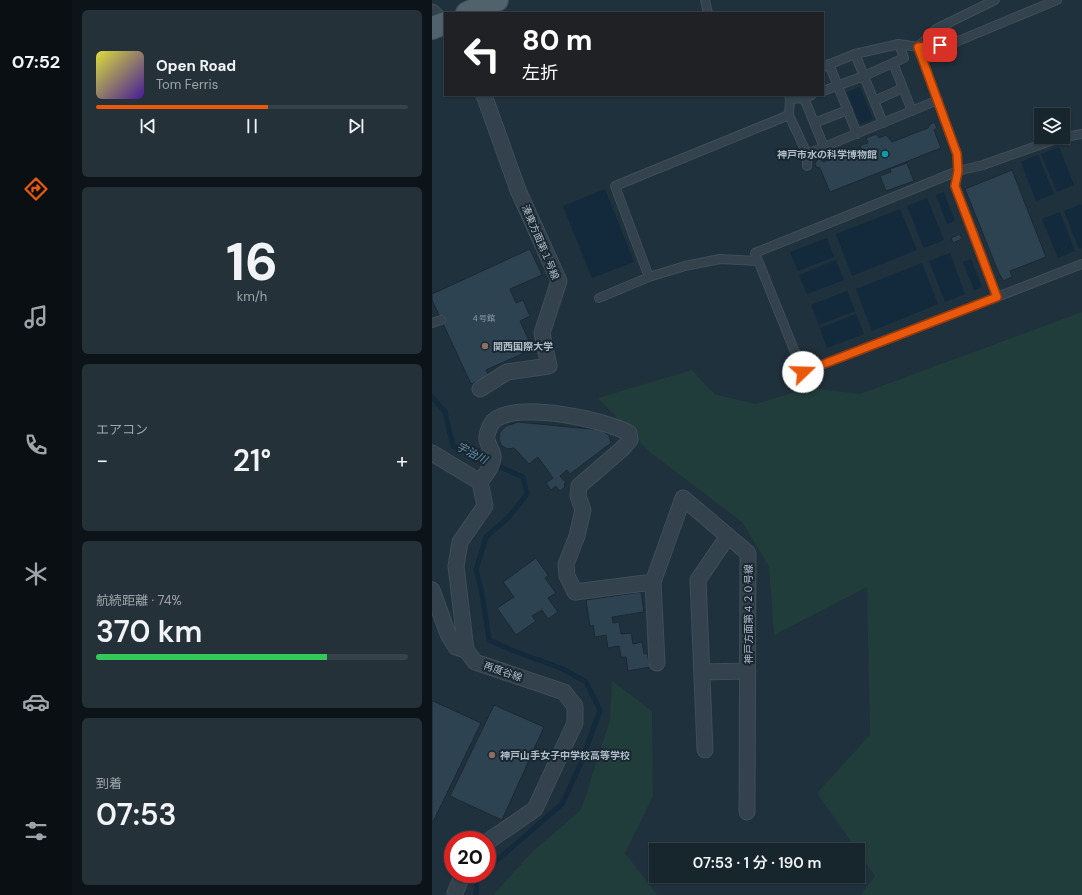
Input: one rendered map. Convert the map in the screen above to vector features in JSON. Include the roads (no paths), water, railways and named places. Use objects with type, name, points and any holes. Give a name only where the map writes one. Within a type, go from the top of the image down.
[{"type":"main road","points":[[469,12],[497,0]]},
{"type":"street","name":"湊東方面第１号線","points":[[480,389],[507,372],[549,366],[542,333],[559,281],[518,190],[484,96]]},
{"type":"street","points":[[466,650],[456,566],[460,542],[485,506],[484,476],[493,456],[487,442],[488,431],[495,420],[508,414],[528,412],[573,415],[619,428],[629,433],[630,440],[622,449],[579,486],[578,496],[583,510],[577,536],[566,564],[567,576],[575,592],[653,582],[657,663]]},
{"type":"street","points":[[432,453],[484,476]]},
{"type":"street","name":"神戸方面第４２０号線","points":[[653,582],[682,498],[748,553],[747,812]]},
{"type":"street","points":[[705,750],[698,580],[728,536]]},
{"type":"street","name":"再度谷線","points":[[432,590],[448,634],[456,647],[466,650],[475,662],[564,692],[575,706],[575,723],[535,809],[496,836]]},
{"type":"street","points":[[702,672],[748,671]]},
{"type":"street","points":[[455,895],[459,883]]},
{"type":"lane","points":[[705,0],[708,12]]},
{"type":"lane","points":[[918,47],[936,29],[995,0]]},
{"type":"lane","points":[[857,134],[838,85],[826,66],[855,54],[899,44],[918,47],[951,44],[1058,0]]},
{"type":"lane","points":[[824,91],[864,76],[904,58],[899,44]]},
{"type":"lane","points":[[918,47],[957,154],[958,171],[955,186],[997,297]]},
{"type":"lane","points":[[855,54],[883,124]]},
{"type":"lane","points":[[893,63],[912,111]]},
{"type":"lane","points":[[874,101],[903,88]]},
{"type":"lane","points":[[807,166],[807,154],[789,115],[789,97],[808,96],[814,123],[824,147]]},
{"type":"lane","points":[[807,154],[883,124],[938,100]]},
{"type":"lane","points":[[814,123],[848,110]]},
{"type":"lane","points":[[649,277],[615,186],[789,115]]},
{"type":"lane","points":[[1082,134],[1059,138],[983,165],[958,171],[756,253],[803,372],[1082,264]]},
{"type":"lane","points":[[599,298],[649,277],[685,266],[720,259],[758,261]]},
{"type":"lane","points":[[432,323],[441,320]]},
{"type":"water","points":[[860,87],[873,119],[860,124],[847,92]]},
{"type":"water","points":[[1059,147],[1074,185],[1057,192],[1041,154]]},
{"type":"water","points":[[1038,155],[1054,194],[1036,201],[1021,162]]},
{"type":"water","points":[[605,189],[634,262],[592,278],[563,206]]},
{"type":"water","points":[[944,192],[955,221],[947,224],[936,195]]},
{"type":"water","points":[[927,198],[944,240],[924,248],[907,206]]},
{"type":"water","points":[[1081,204],[1082,248],[1079,249],[1064,211]]},
{"type":"water","points":[[900,209],[917,250],[852,276],[836,234]]},
{"type":"water","points":[[1060,212],[1075,251],[1058,258],[1042,219]]},
{"type":"water","points":[[827,238],[834,257],[798,271],[790,252]]},
{"type":"water","points":[[950,253],[965,294],[945,302],[929,261]]},
{"type":"water","points":[[971,259],[982,287],[974,290],[963,262]]},
{"type":"water","points":[[836,260],[844,280],[807,294],[799,275]]},
{"type":"water","points":[[922,263],[938,304],[872,331],[856,289]]},
{"type":"water","points":[[847,291],[855,311],[819,325],[811,305]]},
{"type":"water","points":[[856,314],[864,334],[827,348],[820,328]]},
{"type":"waterway","name":"宇治川","points":[[432,397],[445,412],[453,446],[523,477],[527,494],[509,517],[486,537],[476,570],[482,593],[489,640],[563,669],[586,682],[600,710],[581,763],[562,804],[496,861]]},
{"type":"waterway","points":[[476,895],[477,883]]},
{"type":"place","name":"神戸市水の科学博物館","points":[[885,154]]},
{"type":"place","name":"関西国際大学","points":[[485,346]]},
{"type":"place","name":"神戸山手女子中学校高等学校","points":[[492,755]]}]
